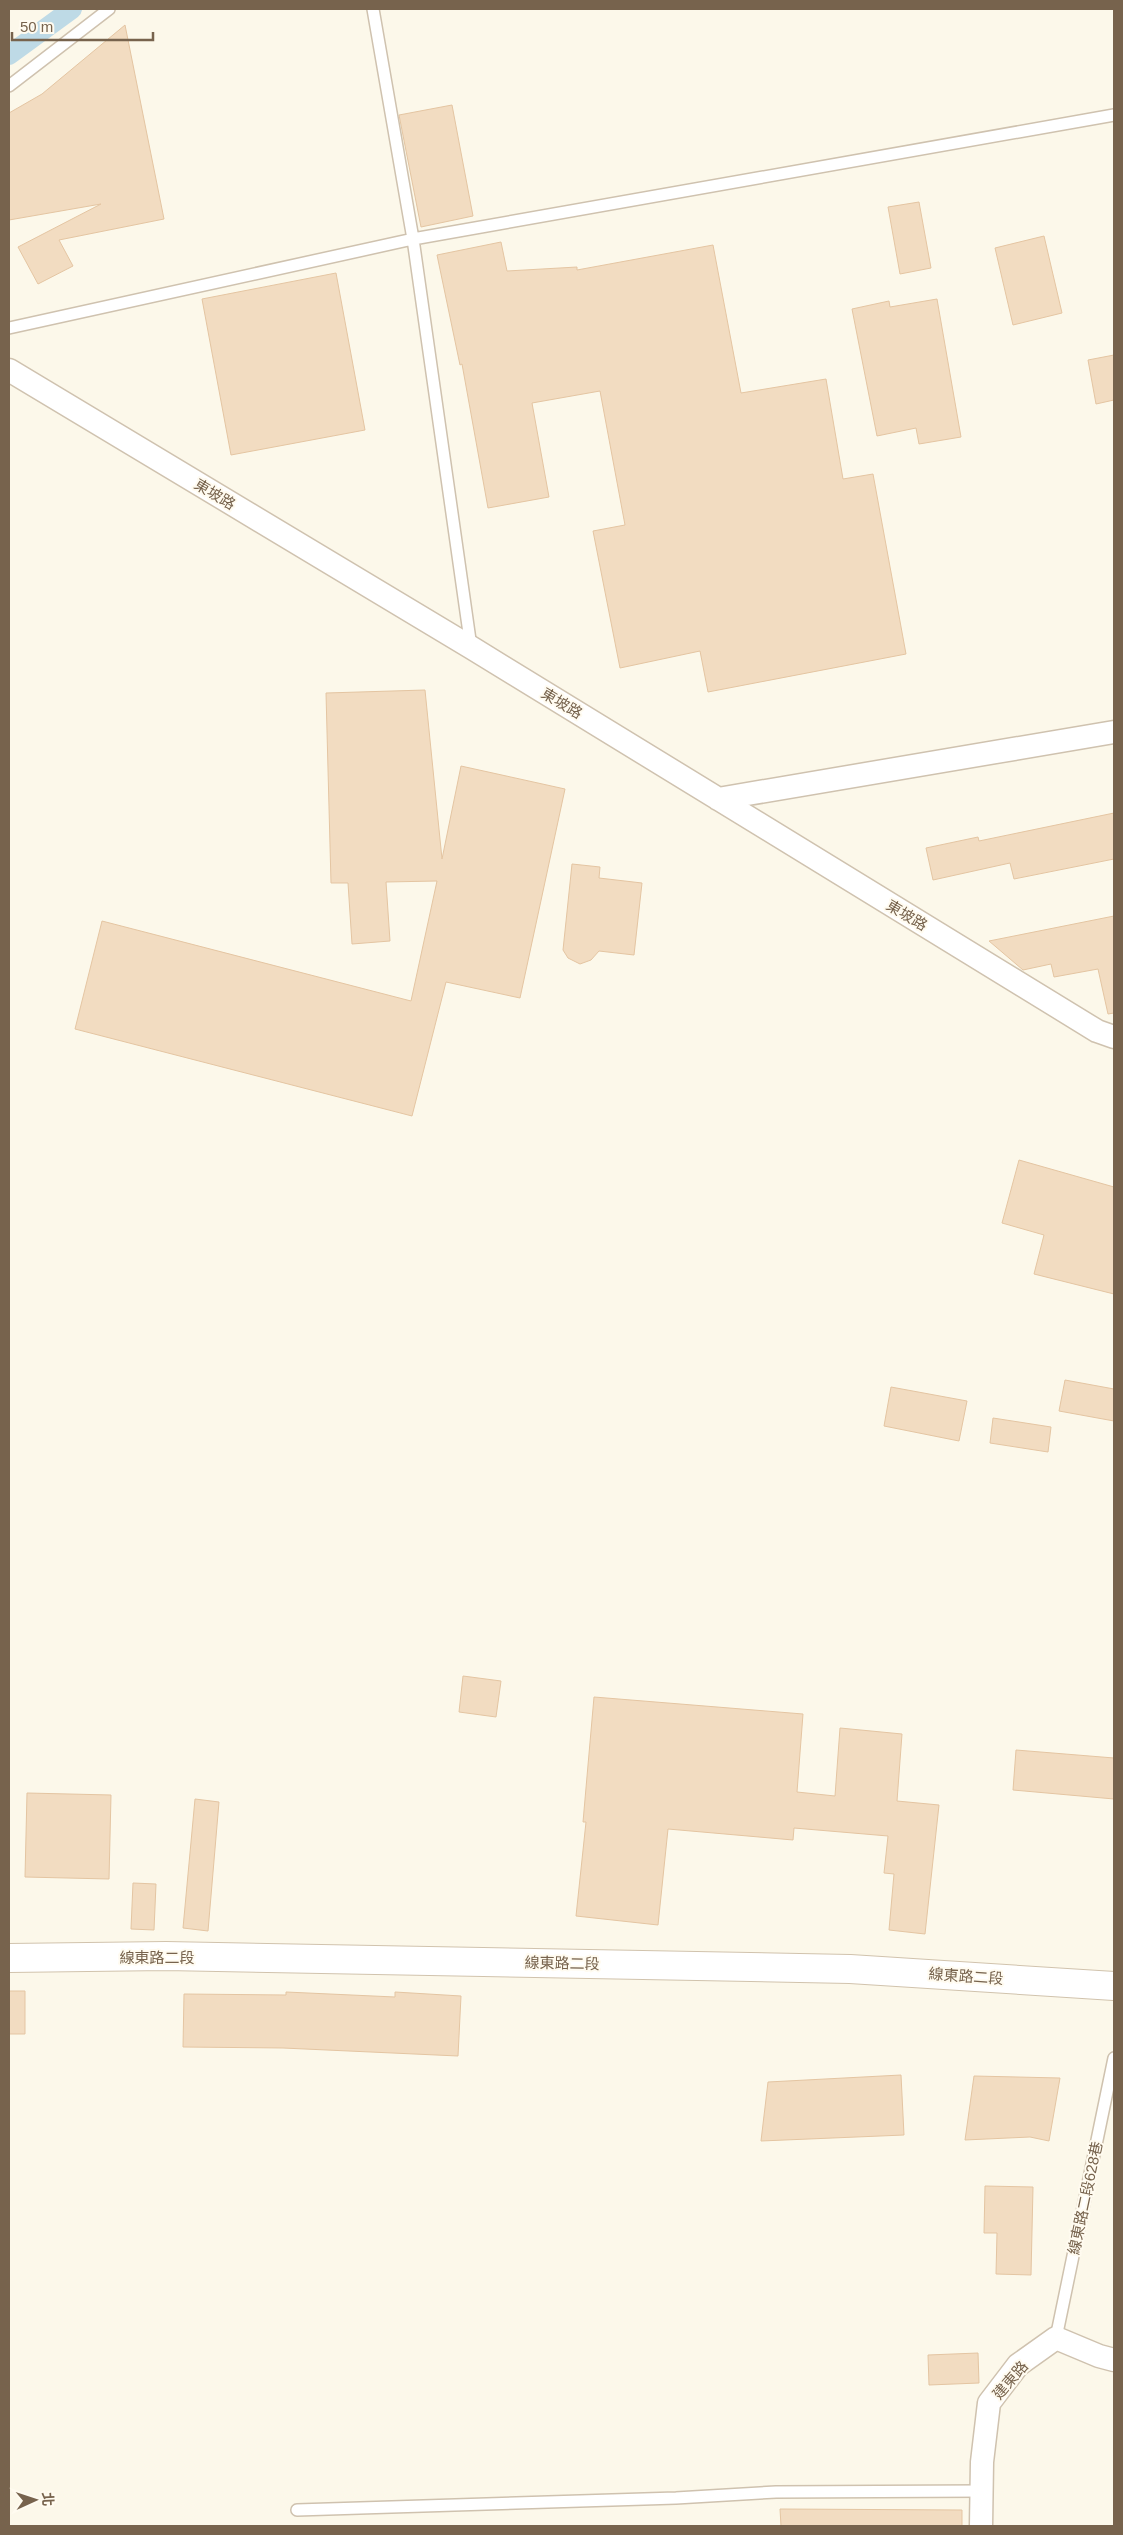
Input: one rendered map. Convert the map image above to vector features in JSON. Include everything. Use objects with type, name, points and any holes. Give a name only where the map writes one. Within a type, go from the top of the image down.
[{"type":"main road","name":"線東路二段","points":[[9,1958],[166,1956],[820,1968],[1114,1986]]},
{"type":"street","name":"東坡路","points":[[9,370],[472,648],[1097,1031],[1114,1037]]},
{"type":"street","points":[[718,799],[1114,732]]},
{"type":"street","points":[[1056,2338],[1099,2356],[1114,2360]]},
{"type":"street","name":"建東路","points":[[981,2526],[982,2462],[989,2403],[1018,2365],[1056,2338]]},
{"type":"lane","points":[[9,86],[109,9]]},
{"type":"lane","points":[[373,9],[413,239],[472,648]]},
{"type":"lane","points":[[9,328],[413,239],[1114,115]]},
{"type":"lane","name":"線東路二段628巷","points":[[1056,2338],[1114,2058]]},
{"type":"lane","points":[[297,2510],[696,2497],[776,2492],[982,2492]]},
{"type":"building","points":[[125,25],[164,219],[59,240],[73,266],[38,284],[18,247],[101,204],[9,220],[9,113],[42,94]]},
{"type":"building","points":[[452,105],[473,216],[421,227],[399,115]]},
{"type":"building","points":[[919,202],[931,268],[900,274],[888,207]]},
{"type":"building","points":[[1044,236],[1062,313],[1013,325],[995,248]]},
{"type":"building","points":[[501,242],[507,271],[577,267],[577,270],[713,245],[741,393],[826,379],[843,479],[873,474],[906,654],[708,692],[700,651],[620,668],[593,531],[625,525],[600,391],[532,403],[549,497],[488,508],[462,364],[460,365],[437,255]]},
{"type":"building","points":[[336,273],[365,430],[231,455],[202,299]]},
{"type":"building","points":[[937,299],[961,437],[919,444],[916,428],[877,436],[852,309],[889,301],[890,307]]},
{"type":"building","points":[[1114,355],[1114,400],[1096,404],[1088,360]]},
{"type":"building","points":[[425,690],[442,859],[461,766],[565,789],[520,998],[446,982],[412,1116],[75,1029],[102,921],[411,1001],[437,881],[386,882],[390,941],[352,944],[348,883],[331,883],[326,693]]},
{"type":"building","points":[[1114,813],[1114,859],[1014,879],[1010,863],[933,880],[926,848],[978,837],[979,841]]},
{"type":"building","points":[[572,864],[600,867],[599,878],[642,883],[634,955],[599,951],[591,960],[580,964],[568,958],[563,950]]},
{"type":"building","points":[[1114,916],[1114,1013],[1108,1014],[1098,969],[1054,977],[1051,964],[1023,970],[989,941]]},
{"type":"building","points":[[1019,1160],[1114,1187],[1114,1294],[1034,1274],[1044,1235],[1002,1223]]},
{"type":"building","points":[[1065,1380],[1114,1389],[1114,1421],[1059,1411]]},
{"type":"building","points":[[891,1387],[967,1401],[959,1441],[884,1426]]},
{"type":"building","points":[[993,1418],[1051,1427],[1048,1452],[990,1443]]},
{"type":"building","points":[[463,1676],[501,1681],[496,1717],[459,1712]]},
{"type":"building","points":[[594,1697],[803,1714],[797,1792],[835,1796],[840,1728],[902,1734],[897,1801],[939,1805],[925,1934],[889,1930],[894,1874],[884,1873],[888,1836],[794,1828],[793,1840],[668,1829],[658,1925],[576,1916],[586,1822],[583,1822]]},
{"type":"building","points":[[1016,1750],[1114,1758],[1114,1799],[1013,1790]]},
{"type":"building","points":[[27,1793],[111,1795],[109,1879],[25,1877]]},
{"type":"building","points":[[195,1799],[219,1802],[208,1931],[183,1928]]},
{"type":"building","points":[[133,1883],[156,1884],[154,1930],[131,1929]]},
{"type":"building","points":[[9,1991],[25,1991],[25,2034],[9,2034]]},
{"type":"building","points":[[286,1992],[395,1997],[395,1992],[461,1996],[458,2056],[283,2048],[183,2047],[184,1994],[286,1995]]},
{"type":"building","points":[[901,2075],[904,2135],[761,2141],[768,2082]]},
{"type":"building","points":[[974,2076],[1060,2078],[1049,2141],[1030,2137],[965,2140]]},
{"type":"building","points":[[985,2186],[1033,2187],[1031,2275],[996,2274],[997,2233],[984,2233]]},
{"type":"building","points":[[978,2353],[979,2383],[929,2385],[928,2355]]},
{"type":"building","points":[[780,2509],[962,2510],[962,2526],[781,2526]]},
{"type":"waterway","points":[[9,55],[72,9]]}]
